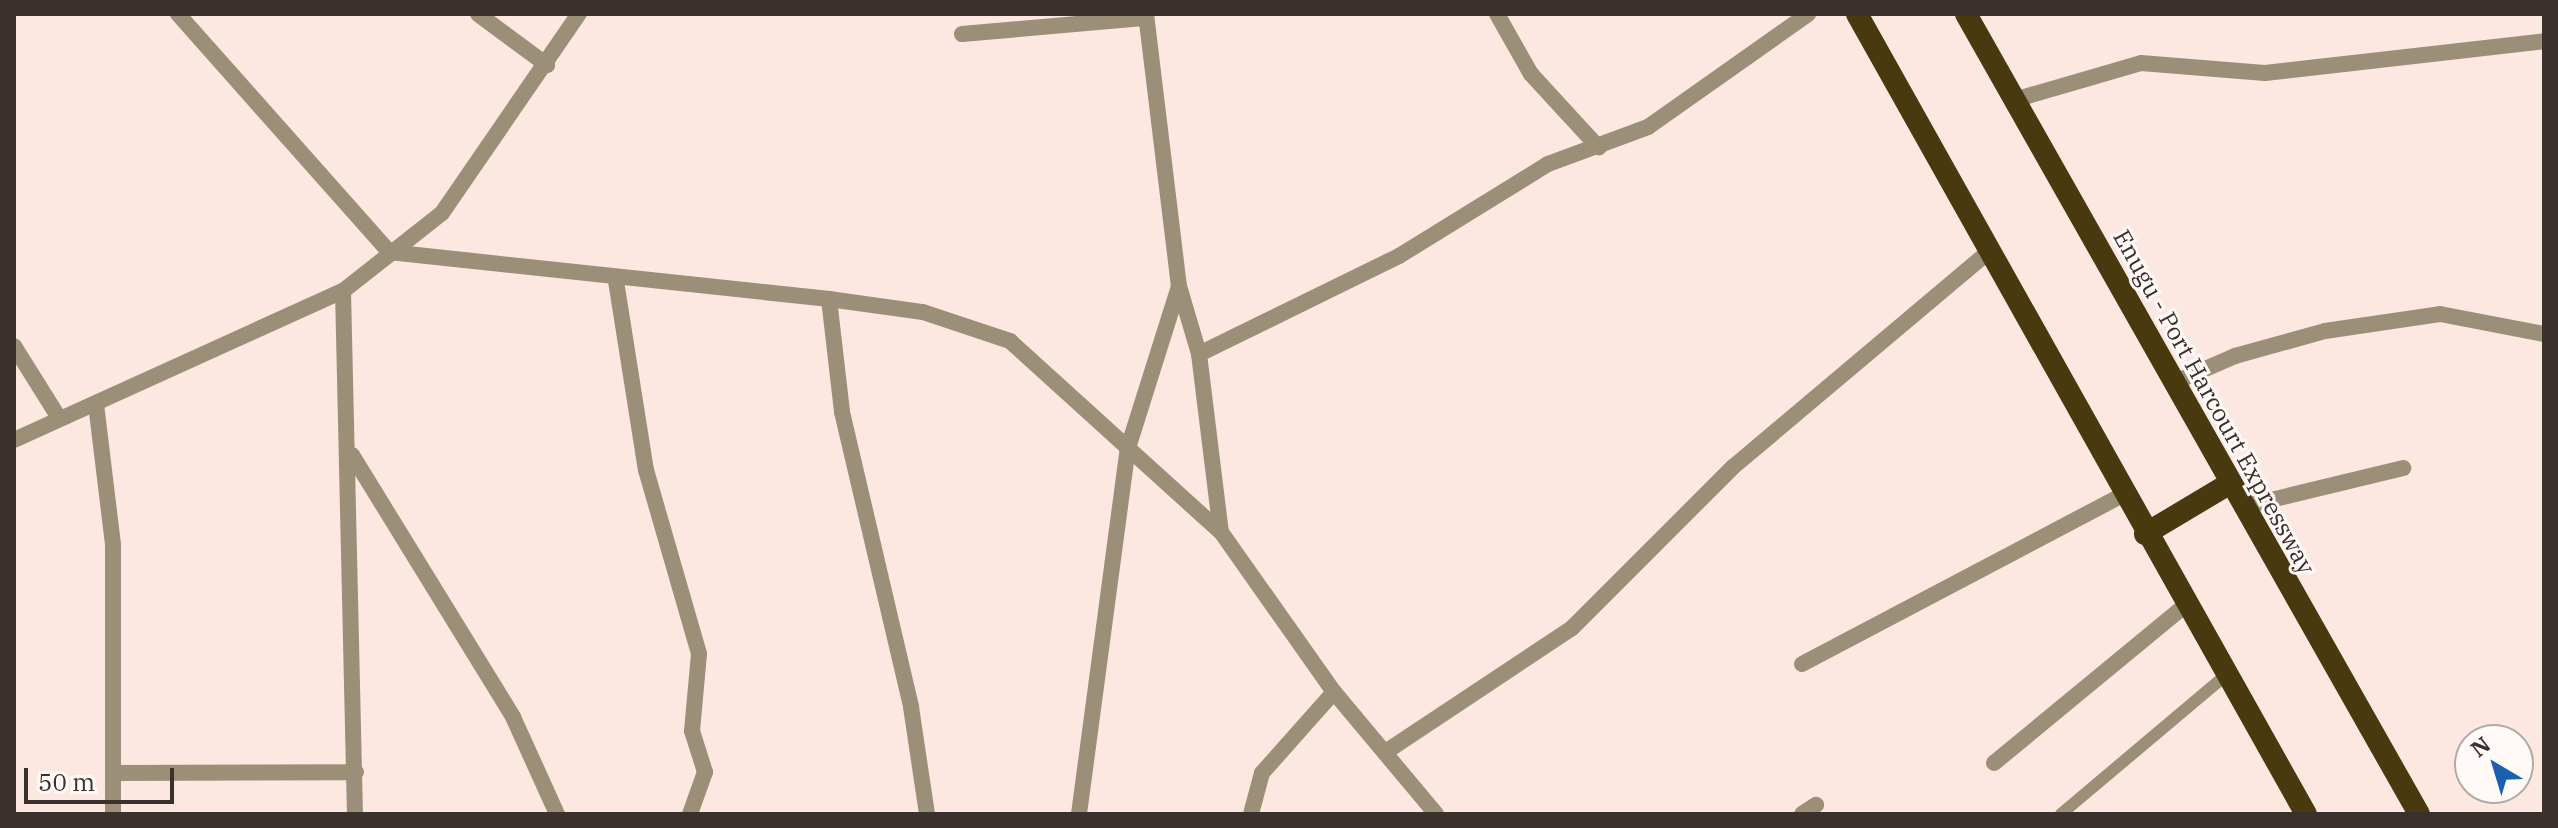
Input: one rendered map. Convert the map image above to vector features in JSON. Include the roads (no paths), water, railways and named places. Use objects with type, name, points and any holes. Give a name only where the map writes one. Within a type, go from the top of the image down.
[{"type":"highway","points":[[1857,14],[2145,534],[2306,814]]},
{"type":"highway","name":"Enugu - Port Harcourt Expressway","points":[[1966,14],[2242,507],[2419,814]]},
{"type":"highway","points":[[2145,534],[2229,484]]},
{"type":"street","points":[[178,14],[389,252],[616,281],[829,299],[923,312],[1010,341],[1221,532],[1334,692],[1387,751],[1436,814]]},
{"type":"street","points":[[478,14],[547,65]]},
{"type":"street","points":[[14,440],[343,291],[442,213],[547,65],[579,14]]},
{"type":"street","points":[[1497,14],[1531,74],[1599,148]]},
{"type":"street","points":[[1199,354],[1399,256],[1548,164],[1599,148],[1648,127],[1808,14]]},
{"type":"street","points":[[962,34],[1146,16],[1179,286],[1199,354],[1221,532]]},
{"type":"street","points":[[2014,100],[2141,63],[2265,73],[2544,41]]},
{"type":"street","points":[[1387,751],[1572,628],[1733,467],[1988,252]]},
{"type":"street","points":[[616,281],[646,470],[699,654],[692,731],[705,772],[690,814]]},
{"type":"street","points":[[1079,814],[1128,448],[1179,286]]},
{"type":"street","points":[[343,291],[352,455],[355,814]]},
{"type":"street","points":[[829,299],[842,412],[911,707],[927,814]]},
{"type":"street","points":[[2173,383],[2235,356],[2325,331],[2440,314],[2544,334]]},
{"type":"street","points":[[14,346],[59,418]]},
{"type":"street","points":[[96,404],[113,545],[113,814]]},
{"type":"street","points":[[352,455],[513,717],[557,814]]},
{"type":"street","points":[[2242,507],[2403,468]]},
{"type":"street","points":[[1802,664],[2124,494]]},
{"type":"street","points":[[1994,763],[2186,605]]},
{"type":"street","points":[[1251,814],[1262,773],[1334,692]]},
{"type":"street","points":[[113,773],[356,772]]},
{"type":"lane","points":[[2061,814],[2225,676]]}]
